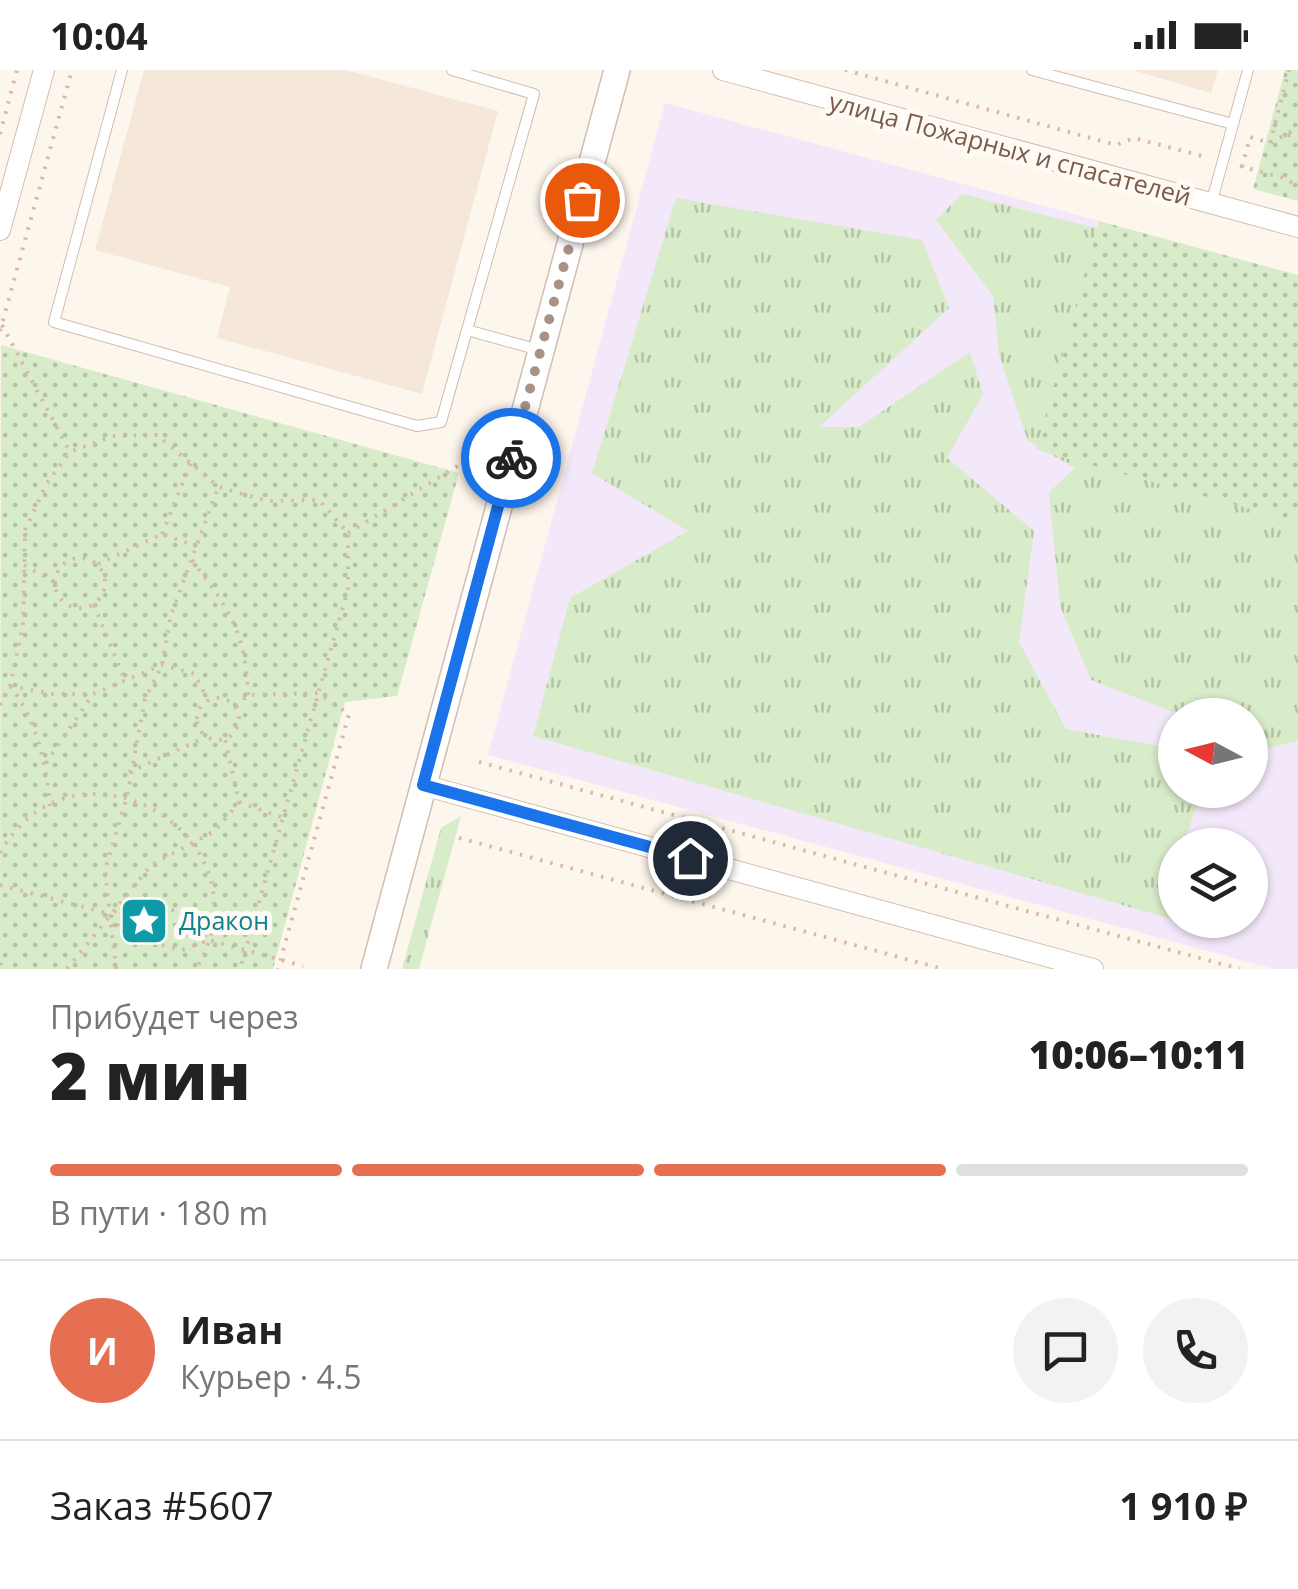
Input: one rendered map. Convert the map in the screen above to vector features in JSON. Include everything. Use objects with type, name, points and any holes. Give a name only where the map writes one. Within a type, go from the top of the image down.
[{"type":"street","points":[[0,230],[44,70]]},
{"type":"street","points":[[374,969],[617,70]]},
{"type":"street","name":"улица Пожарных и спасателей","points":[[722,70],[1298,227]]},
{"type":"street","points":[[423,785],[1093,969]]},
{"type":"lane","points":[[122,70],[54,322],[417,426],[441,422],[534,94],[452,70]]},
{"type":"lane","points":[[1032,70],[1233,124]]},
{"type":"lane","points":[[1211,204],[1248,70]]},
{"type":"lane","points":[[467,330],[540,350]]},
{"type":"path","points":[[0,134],[17,70]]},
{"type":"path","points":[[70,452],[1,328],[72,70]]},
{"type":"path","points":[[845,70],[1116,145],[1134,138],[1287,179],[1298,188]]},
{"type":"path","points":[[1270,142],[1289,70]]},
{"type":"path","points":[[1242,167],[1250,137],[1270,142],[1298,128]]},
{"type":"path","points":[[1288,135],[1298,138]]},
{"type":"path","points":[[0,706],[10,686],[23,625],[25,530],[47,483],[70,452],[113,436],[157,434],[218,486],[267,501],[320,500],[348,533],[348,589],[240,969]]},
{"type":"path","points":[[348,533],[482,451]]},
{"type":"path","points":[[98,564],[162,534],[192,460]]},
{"type":"path","points":[[116,969],[104,870],[128,797],[129,772],[145,699],[162,664],[171,615],[218,486]]},
{"type":"path","points":[[162,534],[195,546]]},
{"type":"path","points":[[85,557],[98,564],[106,578],[104,593],[94,604],[81,609],[67,606],[57,596],[54,582],[59,568],[70,559],[85,557]]},
{"type":"path","points":[[192,560],[236,624],[246,650],[248,695]]},
{"type":"path","points":[[24,565],[54,582]]},
{"type":"path","points":[[94,604],[124,678]]},
{"type":"path","points":[[10,686],[54,694],[93,694],[162,664],[195,674],[207,700]]},
{"type":"path","points":[[10,686],[24,703],[46,762],[50,806]]},
{"type":"path","points":[[236,707],[248,695],[318,693],[349,714],[278,969]]},
{"type":"path","points":[[46,762],[93,694]]},
{"type":"path","points":[[129,772],[206,737],[225,739],[235,732],[240,720],[236,707],[218,696],[207,700],[196,718],[206,737]]},
{"type":"path","points":[[225,739],[239,802]]},
{"type":"path","points":[[479,762],[1240,969]]},
{"type":"path","points":[[0,853],[18,828],[50,806],[88,794],[128,797],[164,814],[192,841],[212,889],[209,940],[196,969]]},
{"type":"path","points":[[239,802],[281,817]]},
{"type":"path","points":[[67,969],[151,864],[214,831],[239,802]]},
{"type":"path","points":[[459,838],[943,969]]},
{"type":"path","points":[[0,885],[110,914],[124,936],[182,950],[209,940]]},
{"type":"path","points":[[110,914],[134,899],[189,915],[209,940],[303,966]]},
{"type":"shaded area","points":[[144,70],[346,70],[498,111],[422,394],[217,338],[230,287],[95,250]]},
{"type":"shaded area","points":[[1132,70],[1218,70],[1211,93]]},
{"type":"shaded area","points":[[665,103],[1099,221],[1037,450],[1298,522],[1298,969],[1274,969],[1160,938],[1268,938],[1268,828],[1158,828],[1158,937],[488,755]]},
{"type":"green space","points":[[1285,70],[1298,70],[1298,201],[1253,189]]},
{"type":"green space","points":[[962,194],[1298,280],[1298,741],[1268,748],[1268,698],[1158,698],[1158,706],[1091,680],[1060,606],[1049,492],[1075,468],[1028,441],[999,354],[993,296],[936,220]]},
{"type":"green space","points":[[676,198],[922,240],[949,308],[819,427],[859,427],[970,352],[983,394],[947,458],[1034,531],[1019,642],[1066,729],[1158,746],[1158,808],[1196,808],[1189,828],[1158,828],[1158,915],[533,736],[570,598],[688,531],[592,473]]},
{"type":"green space","points":[[1099,221],[1298,275],[1298,522],[1036,450]]},
{"type":"green space","points":[[1,345],[459,473],[397,696],[345,702],[273,969],[0,969]]},
{"type":"green space","points":[[461,816],[419,969],[402,969],[441,828]]},
{"type":"way so far","points":[[511,458],[582,200]]},
{"type":"place","name":"Дракон","points":[[144,921]]},
{"type":"route","points":[[511,458],[423,785],[690,858]]}]
